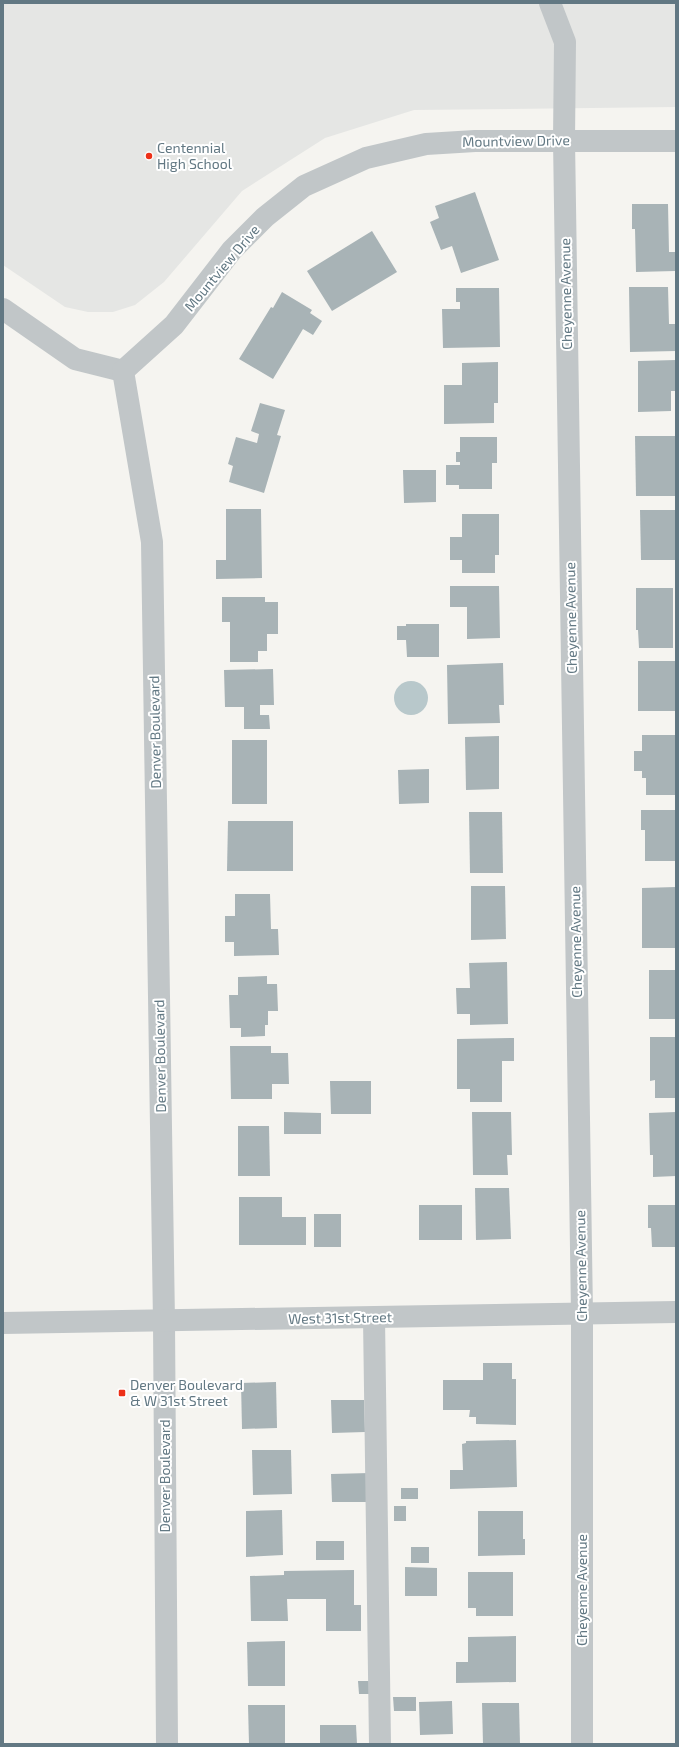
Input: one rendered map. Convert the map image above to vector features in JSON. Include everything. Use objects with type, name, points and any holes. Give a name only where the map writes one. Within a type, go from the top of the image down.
[{"type":"street","name":"Cheyenne Avenue","points":[[550,3],[565,42],[564,140],[582,1314],[582,1744]]},
{"type":"street","name":"Mountview Drive","points":[[123,371],[174,325],[232,250],[265,217],[304,186],[366,158],[426,144],[475,141],[676,140]]},
{"type":"street","points":[[3,309],[75,359],[123,371]]},
{"type":"street","name":"Denver Boulevard","points":[[123,371],[152,542],[164,1322],[167,1744]]},
{"type":"street","name":"West 31st Street","points":[[3,1323],[164,1322],[676,1312]]},
{"type":"street","points":[[374,1318],[380,1744]]},
{"type":"shaded area","name":"Centennial High School","points":[[3,3],[676,3],[676,107],[414,110],[325,138],[242,191],[164,282],[135,305],[113,312],[88,312],[65,307],[3,265]]},
{"type":"shaded area","points":[[414,681],[421,683],[426,688],[428,698],[426,708],[421,713],[408,715],[401,713],[396,708],[394,695],[396,688],[401,683]]},
{"type":"building","points":[[475,192],[499,260],[461,273],[452,246],[441,250],[430,222],[439,218],[435,206]]},
{"type":"building","points":[[632,204],[668,204],[669,252],[675,252],[675,271],[636,272],[635,229],[632,229]]},
{"type":"building","points":[[372,231],[397,272],[332,311],[307,271]]},
{"type":"building","points":[[629,287],[668,287],[669,324],[676,324],[676,351],[630,352]]},
{"type":"building","points":[[456,288],[499,288],[500,347],[443,348],[442,309],[460,309],[460,302],[456,302]]},
{"type":"building","points":[[282,292],[312,310],[310,313],[322,321],[313,335],[303,329],[273,379],[239,359]]},
{"type":"building","points":[[676,360],[676,391],[671,391],[671,411],[638,412],[638,361]]},
{"type":"building","points":[[498,362],[498,403],[494,403],[494,423],[444,424],[444,385],[462,385],[462,363]]},
{"type":"building","points":[[260,403],[285,410],[277,435],[281,436],[264,493],[229,482],[233,466],[228,464],[236,437],[257,443],[259,434],[251,431]]},
{"type":"building","points":[[635,436],[675,436],[675,496],[636,496]]},
{"type":"building","points":[[460,437],[497,437],[497,463],[492,463],[492,489],[459,489],[459,485],[446,485],[446,465],[460,465],[460,462],[456,462],[456,452],[460,452]]},
{"type":"building","points":[[403,470],[436,470],[436,502],[404,503]]},
{"type":"building","points":[[226,509],[261,509],[262,578],[216,579],[216,560],[226,560]]},
{"type":"building","points":[[640,510],[675,510],[675,560],[641,560]]},
{"type":"building","points":[[462,514],[499,514],[499,555],[495,555],[495,573],[462,573],[462,560],[450,560],[450,537],[462,537]]},
{"type":"building","points":[[450,586],[499,586],[500,638],[467,639],[467,607],[450,607]]},
{"type":"building","points":[[636,588],[673,588],[673,648],[639,648],[638,630],[636,630]]},
{"type":"building","points":[[222,597],[265,597],[265,602],[278,602],[278,634],[267,634],[267,651],[258,651],[258,662],[230,662],[230,622],[222,622]]},
{"type":"building","points":[[406,624],[439,624],[439,657],[407,657],[406,640],[397,640],[397,626],[406,626]]},
{"type":"building","points":[[638,661],[676,661],[676,711],[638,711]]},
{"type":"building","points":[[503,663],[504,705],[499,705],[500,723],[448,724],[447,665]]},
{"type":"building","points":[[273,669],[274,705],[260,705],[260,715],[269,715],[270,729],[244,729],[244,707],[225,707],[224,670]]},
{"type":"building","points":[[642,735],[676,735],[676,795],[646,795],[646,778],[642,778],[642,771],[634,771],[634,751],[642,751]]},
{"type":"building","points":[[499,736],[499,789],[466,790],[465,737]]},
{"type":"building","points":[[232,740],[267,740],[267,804],[232,804]]},
{"type":"building","points":[[429,769],[429,803],[399,804],[398,770]]},
{"type":"building","points":[[641,810],[676,810],[676,861],[645,861],[645,830],[641,830]]},
{"type":"building","points":[[469,812],[502,812],[503,873],[470,873]]},
{"type":"building","points":[[228,821],[293,821],[293,871],[227,871]]},
{"type":"building","points":[[471,886],[505,886],[506,939],[471,940]]},
{"type":"building","points":[[676,887],[676,948],[642,948],[642,888]]},
{"type":"building","points":[[235,894],[270,894],[271,929],[278,929],[279,955],[234,956],[234,942],[225,942],[225,916],[235,916]]},
{"type":"building","points":[[507,962],[508,1024],[470,1025],[470,1014],[457,1014],[456,988],[470,988],[469,963]]},
{"type":"building","points":[[649,970],[676,970],[676,1019],[649,1019]]},
{"type":"building","points":[[267,976],[267,984],[277,984],[278,1011],[268,1011],[268,1025],[265,1025],[265,1036],[241,1037],[241,1028],[230,1028],[229,995],[238,995],[238,977]]},
{"type":"building","points":[[650,1037],[676,1037],[676,1098],[655,1098],[655,1080],[650,1081]]},
{"type":"building","points":[[514,1038],[514,1061],[502,1061],[502,1102],[470,1102],[470,1089],[457,1089],[457,1039]]},
{"type":"building","points":[[230,1046],[271,1046],[271,1053],[288,1053],[289,1084],[272,1084],[272,1099],[231,1099]]},
{"type":"building","points":[[330,1081],[371,1081],[371,1114],[331,1114]]},
{"type":"building","points":[[284,1112],[321,1113],[321,1134],[284,1134]]},
{"type":"building","points":[[472,1112],[511,1112],[512,1155],[507,1155],[508,1175],[473,1175]]},
{"type":"building","points":[[676,1112],[676,1176],[653,1177],[653,1155],[650,1155],[649,1113]]},
{"type":"building","points":[[238,1126],[269,1126],[270,1176],[238,1176]]},
{"type":"building","points":[[475,1188],[509,1188],[511,1239],[476,1240]]},
{"type":"building","points":[[239,1197],[282,1197],[282,1217],[306,1217],[306,1245],[239,1245]]},
{"type":"building","points":[[419,1205],[462,1205],[462,1240],[419,1240]]},
{"type":"building","points":[[648,1205],[676,1205],[676,1247],[652,1247],[651,1228],[648,1228]]},
{"type":"building","points":[[314,1214],[341,1214],[341,1247],[314,1247]]},
{"type":"building","points":[[483,1363],[512,1363],[512,1379],[516,1379],[516,1425],[476,1424],[476,1417],[469,1417],[470,1410],[443,1410],[443,1380],[483,1380]]},
{"type":"building","points":[[276,1382],[277,1428],[242,1429],[241,1383]]},
{"type":"building","points":[[331,1400],[364,1400],[365,1432],[332,1433]]},
{"type":"building","points":[[516,1440],[517,1487],[450,1489],[450,1470],[463,1470],[462,1444],[466,1443],[466,1441]]},
{"type":"building","points":[[252,1450],[291,1450],[292,1494],[253,1495]]},
{"type":"building","points":[[370,1473],[370,1502],[332,1502],[331,1474]]},
{"type":"building","points":[[401,1488],[418,1488],[418,1499],[401,1499]]},
{"type":"building","points":[[394,1506],[406,1506],[406,1521],[394,1521]]},
{"type":"building","points":[[282,1510],[283,1555],[246,1557],[246,1511]]},
{"type":"building","points":[[478,1511],[523,1511],[523,1539],[525,1539],[525,1555],[478,1556]]},
{"type":"building","points":[[316,1541],[344,1541],[344,1560],[316,1560]]},
{"type":"building","points":[[411,1547],[429,1547],[429,1563],[411,1563]]},
{"type":"building","points":[[405,1567],[437,1568],[437,1596],[405,1596]]},
{"type":"building","points":[[354,1570],[354,1605],[361,1605],[361,1631],[326,1631],[326,1599],[287,1599],[288,1621],[251,1621],[250,1576],[284,1575],[284,1571]]},
{"type":"building","points":[[468,1572],[513,1572],[513,1616],[476,1616],[476,1608],[468,1608]]},
{"type":"building","points":[[516,1636],[516,1682],[456,1683],[456,1662],[468,1662],[468,1637]]},
{"type":"building","points":[[285,1641],[285,1686],[248,1686],[247,1642]]},
{"type":"building","points":[[358,1681],[371,1681],[371,1694],[359,1694]]},
{"type":"building","points":[[393,1697],[416,1697],[416,1711],[394,1711]]},
{"type":"building","points":[[452,1701],[453,1734],[420,1735],[419,1702]]},
{"type":"building","points":[[482,1703],[519,1703],[520,1744],[483,1744]]},
{"type":"building","points":[[248,1705],[285,1705],[285,1744],[249,1744]]},
{"type":"building","points":[[320,1725],[356,1725],[357,1744],[320,1744]]},
{"type":"place","name":"Centennial High School","points":[[149,156]]},
{"type":"place","name":"Denver Boulevard & W 31st Street","points":[[122,1393]]}]
